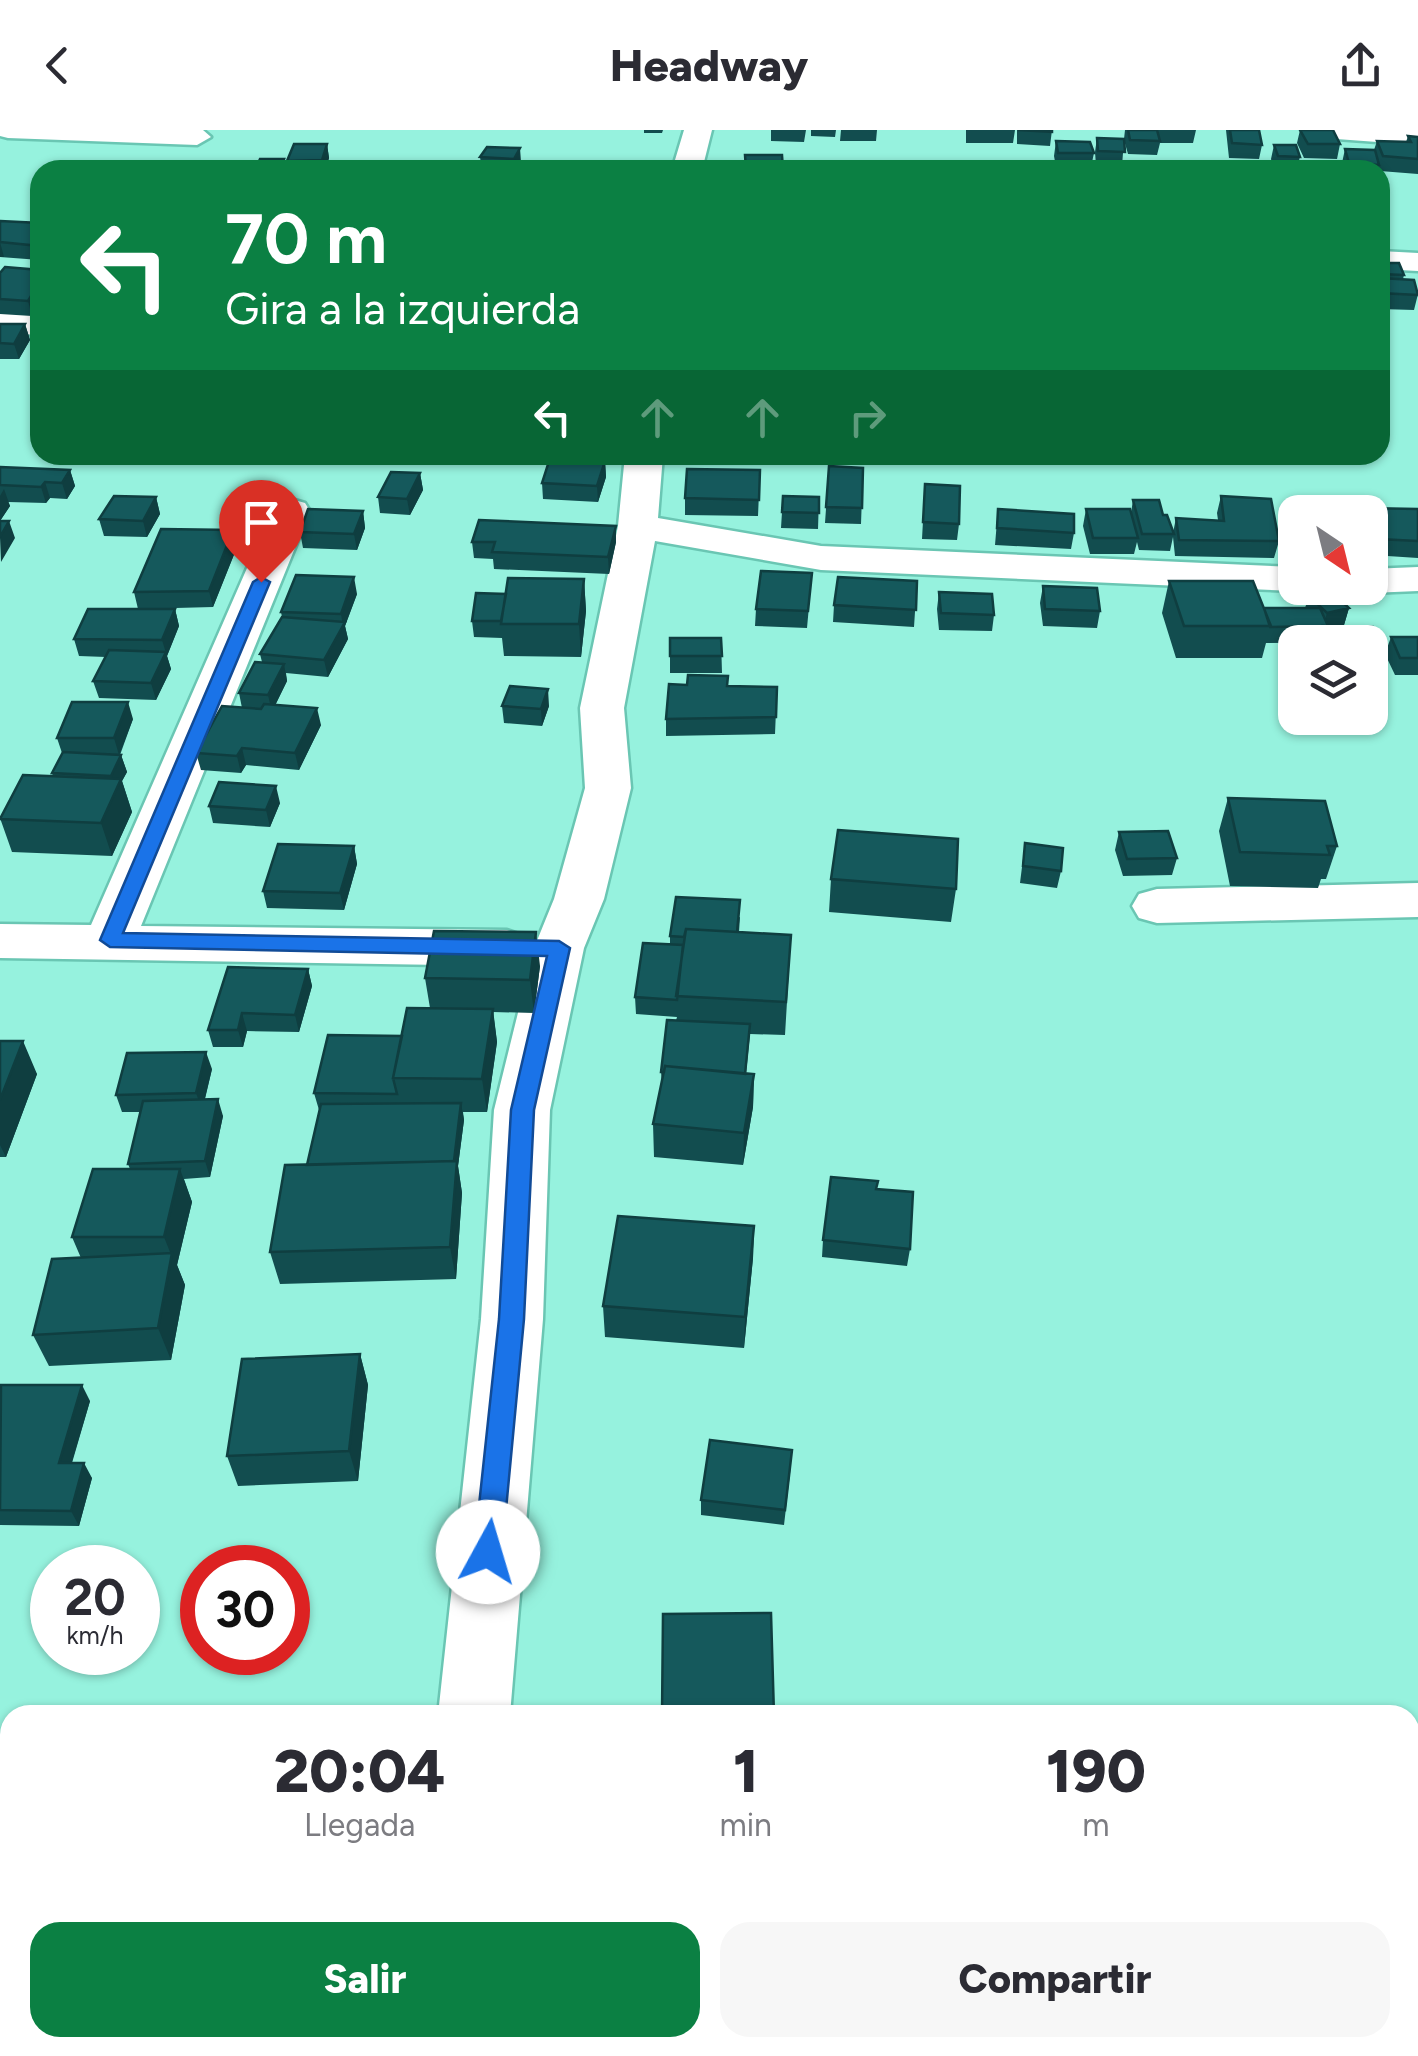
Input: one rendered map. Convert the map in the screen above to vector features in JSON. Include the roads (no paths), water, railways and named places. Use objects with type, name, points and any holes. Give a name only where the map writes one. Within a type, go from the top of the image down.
[{"type":"street","points":[[8,130],[198,137]]},
{"type":"street","points":[[690,160],[698,130]]},
{"type":"street","points":[[1323,130],[1418,137]]},
{"type":"street","points":[[1390,261],[1418,262]]},
{"type":"street","points":[[0,323],[30,324]]},
{"type":"street","points":[[475,1705],[512,1319],[522,1110],[559,948],[578,900],[608,788],[602,708],[638,526],[643,465]]},
{"type":"street","points":[[110,940],[291,511]]},
{"type":"street","points":[[638,526],[821,558],[1278,579]]},
{"type":"street","points":[[1388,580],[1418,580]]},
{"type":"street","points":[[1157,906],[1418,900]]},
{"type":"street","points":[[0,942],[110,940],[559,948]]}]
